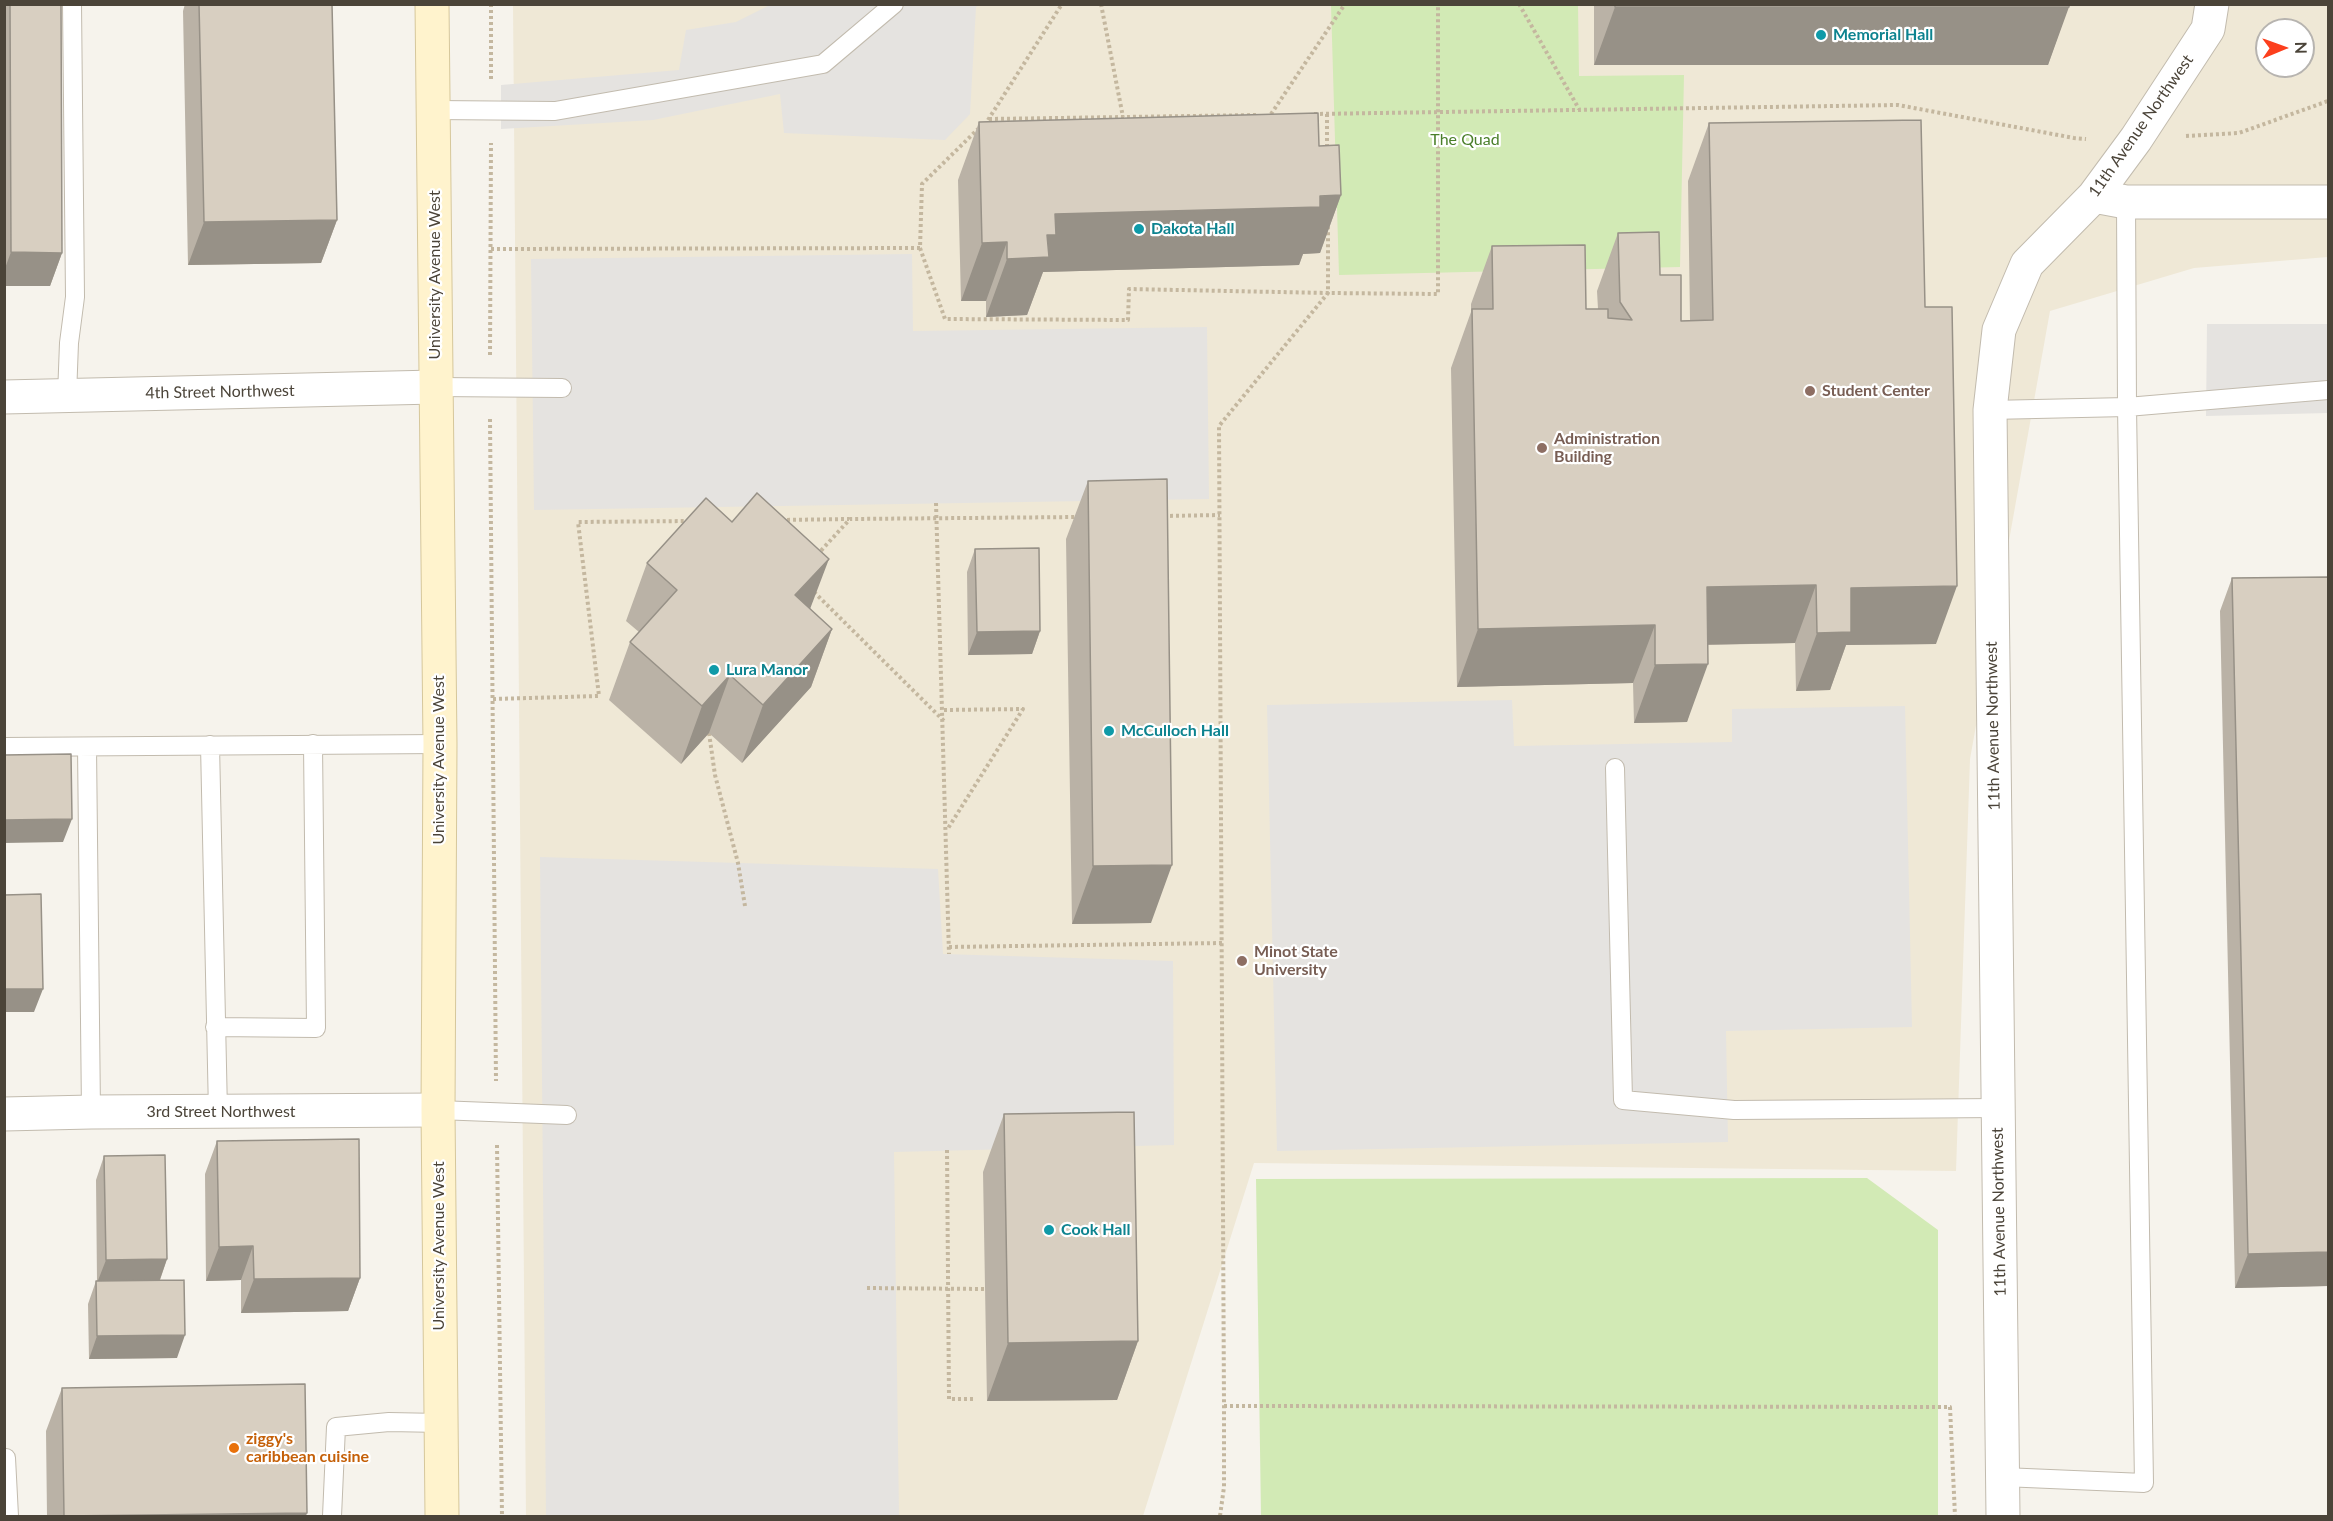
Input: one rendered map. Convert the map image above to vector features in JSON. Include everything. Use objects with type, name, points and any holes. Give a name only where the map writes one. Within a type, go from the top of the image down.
[{"type":"street","name":"University Avenue West","points":[[432,4],[440,744],[438,1110],[442,1516]]},
{"type":"street","name":"11th Avenue Northwest","points":[[2003,1516],[1990,410],[1999,330],[2027,264],[2094,196],[2136,139],[2208,29],[2212,4]]},
{"type":"street","points":[[2094,196],[2126,202],[2328,202]]},
{"type":"street","name":"4th Street Northwest","points":[[4,397],[435,387]]},
{"type":"street","name":"3rd Street Northwest","points":[[4,1114],[438,1110]]},
{"type":"lane","points":[[67,396],[69,344],[75,297],[72,4]]},
{"type":"lane","points":[[434,110],[555,111],[824,64],[894,4]]},
{"type":"lane","points":[[2003,1477],[2144,1483],[2127,407],[2126,202]]},
{"type":"lane","points":[[435,387],[562,388]]},
{"type":"lane","points":[[1990,410],[2127,407],[2328,390]]},
{"type":"lane","points":[[215,1027],[316,1028],[312,744]]},
{"type":"lane","points":[[4,747],[440,744]]},
{"type":"lane","points":[[210,745],[218,1112]]},
{"type":"lane","points":[[87,747],[91,1112]]},
{"type":"lane","points":[[1615,768],[1623,1100],[1734,1110],[1998,1108]]},
{"type":"lane","points":[[438,1110],[567,1115]]},
{"type":"lane","points":[[332,1516],[336,1427],[389,1422],[441,1423]]},
{"type":"lane","points":[[6,1458],[9,1516]]},
{"type":"path","points":[[491,4],[490,387],[502,1516]]},
{"type":"path","points":[[1062,4],[989,119],[922,184],[920,248],[945,319],[1128,320],[1129,289],[1438,294],[1438,4]]},
{"type":"path","points":[[1101,4],[1123,117]]},
{"type":"path","points":[[1271,114],[1345,4]]},
{"type":"path","points":[[1519,4],[1580,110]]},
{"type":"path","points":[[1304,114],[1898,105],[2074,138],[2136,139],[2240,133],[2328,101]]},
{"type":"path","points":[[989,119],[1282,114]]},
{"type":"path","points":[[1327,114],[1327,162]]},
{"type":"path","points":[[1220,1516],[1224,1487],[1224,1406],[1220,426],[1328,293],[1328,221]]},
{"type":"path","points":[[491,249],[920,248]]},
{"type":"path","points":[[936,503],[944,710],[949,954]]},
{"type":"path","points":[[1161,516],[1220,515]]},
{"type":"path","points":[[779,520],[1090,516]]},
{"type":"path","points":[[812,560],[850,519]]},
{"type":"path","points":[[493,699],[599,696],[578,522],[696,521]]},
{"type":"path","points":[[805,584],[944,721]]},
{"type":"path","points":[[944,710],[1023,709],[946,831]]},
{"type":"path","points":[[709,733],[715,775],[738,863],[745,906]]},
{"type":"path","points":[[949,947],[1222,943]]},
{"type":"path","points":[[947,1150],[949,1399],[976,1399]]},
{"type":"path","points":[[867,1288],[984,1288]]},
{"type":"path","points":[[1224,1406],[1950,1407],[1955,1516]]},
{"type":"shaded area","name":"Minot State University","points":[[513,5],[2328,5],[2328,257],[2194,268],[2050,311],[1970,759],[1956,1171],[1254,1163],[1143,1516],[526,1516]]},
{"type":"shaded area","points":[[770,5],[979,5],[976,7],[970,114],[945,140],[784,133],[780,94],[653,120],[501,129],[501,85],[679,70],[686,30],[736,22]]},
{"type":"shaded area","points":[[912,254],[913,331],[1207,327],[1209,499],[534,510],[531,259]]},
{"type":"shaded area","points":[[2207,324],[2328,324],[2328,413],[2206,416]]},
{"type":"shaded area","points":[[1512,700],[1514,746],[1732,742],[1732,709],[1905,706],[1912,1027],[1726,1031],[1728,1142],[1277,1151],[1267,705]]},
{"type":"shaded area","points":[[540,857],[938,869],[943,954],[1173,961],[1174,1145],[894,1152],[899,1516],[546,1516]]},
{"type":"green space","name":"The Quad","points":[[1331,5],[1578,5],[1579,76],[1684,75],[1680,267],[1339,275]]},
{"type":"green space","points":[[1867,1178],[1938,1230],[1938,1516],[1261,1516],[1256,1179]]},
{"type":"building","points":[[10,4],[61,4],[62,253],[11,252]]},
{"type":"building","points":[[199,4],[332,4],[337,220],[204,222]]},
{"type":"building","points":[[1615,4],[2069,4],[2069,7],[1615,7]]},
{"type":"building","points":[[1318,113],[1319,146],[1339,145],[1341,195],[1320,196],[1320,207],[1055,214],[1056,235],[1047,235],[1049,257],[1007,259],[1007,242],[982,243],[979,122]]},
{"type":"building","points":[[1921,120],[1925,307],[1952,307],[1957,586],[1851,588],[1851,632],[1817,633],[1816,585],[1707,587],[1708,664],[1655,665],[1655,625],[1478,629],[1472,309],[1493,309],[1492,246],[1585,245],[1586,309],[1608,309],[1608,318],[1632,320],[1620,302],[1618,233],[1659,232],[1660,275],[1681,275],[1681,321],[1713,320],[1709,123]]},
{"type":"building","name":"McCulloch Hall","points":[[1167,479],[1172,865],[1093,866],[1088,481]]},
{"type":"building","points":[[757,493],[829,559],[795,595],[832,629],[763,705],[730,675],[702,706],[630,642],[677,590],[647,563],[706,498],[732,522]]},
{"type":"building","points":[[1039,548],[1040,631],[977,632],[975,549]]},
{"type":"building","points":[[2328,577],[2328,1252],[2248,1254],[2232,578]]},
{"type":"building","points":[[71,754],[72,819],[4,820],[4,755]]},
{"type":"building","points":[[41,894],[43,989],[4,989],[4,895]]},
{"type":"building","name":"Cook Hall","points":[[1134,1112],[1138,1341],[1008,1343],[1004,1114]]},
{"type":"building","points":[[359,1139],[360,1278],[254,1279],[253,1246],[219,1247],[217,1141]]},
{"type":"building","points":[[165,1155],[167,1259],[106,1260],[104,1156]]},
{"type":"building","points":[[184,1280],[185,1335],[97,1336],[96,1281]]},
{"type":"building","points":[[305,1384],[307,1513],[64,1516],[62,1388]]},
{"type":"place","name":"Memorial Hall","points":[[1821,35]]},
{"type":"place","name":"Dakota Hall","points":[[1139,229]]},
{"type":"place","name":"Student Center","points":[[1810,391]]},
{"type":"place","name":"Administration Building","points":[[1542,448]]},
{"type":"place","name":"Lura Manor","points":[[714,670]]},
{"type":"place","name":"McCulloch Hall","points":[[1109,731]]},
{"type":"place","name":"Minot State University","points":[[1242,961]]},
{"type":"place","name":"Cook Hall","points":[[1049,1230]]},
{"type":"place","name":"ziggy's caribbean cuisine","points":[[234,1448]]}]
